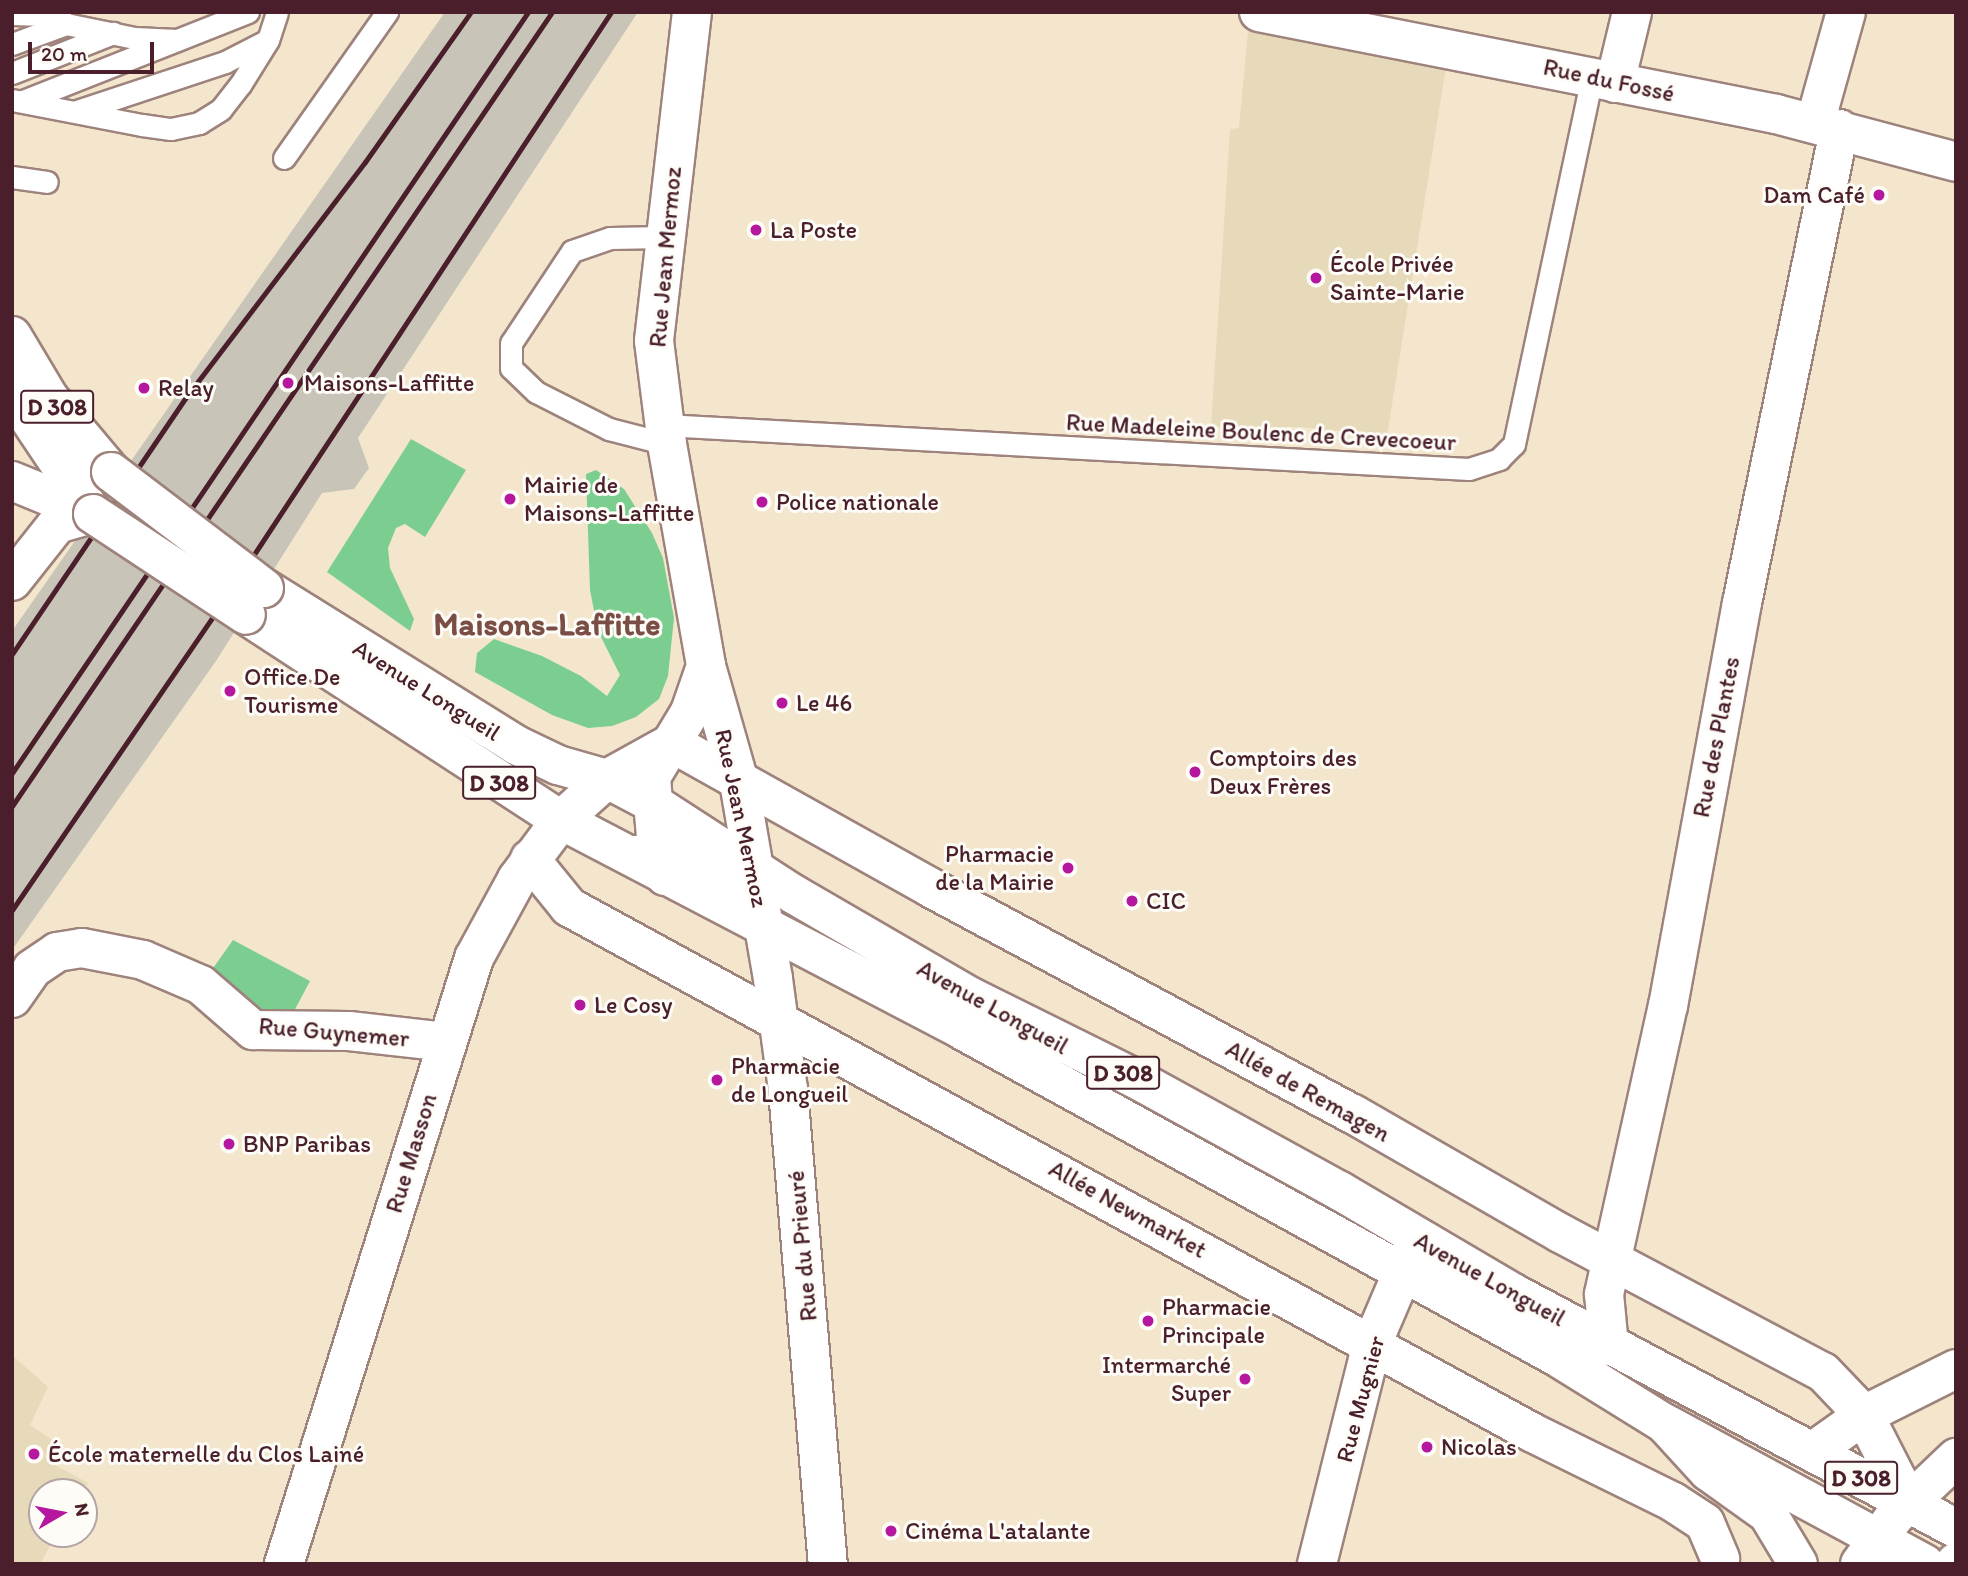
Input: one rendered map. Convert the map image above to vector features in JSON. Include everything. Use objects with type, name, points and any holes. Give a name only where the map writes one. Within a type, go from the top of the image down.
[{"type":"street","name":"Rue Jean Mermoz","points":[[692,12],[654,341],[665,435],[706,666],[739,782],[766,929]]},
{"type":"street","name":"Rue du Fossé","points":[[1259,12],[1827,126],[1956,162]]},
{"type":"street","points":[[1603,80],[1632,12]]},
{"type":"street","name":"Rue des Plantes","points":[[1609,1346],[1604,1294],[1668,1006],[1846,12]]},
{"type":"street","name":"D 308","points":[[12,336],[49,398],[111,472],[255,601]]},
{"type":"street","name":"D 308","points":[[12,393],[93,514],[255,601]]},
{"type":"street","points":[[12,481],[93,514]]},
{"type":"street","points":[[12,581],[57,524],[93,514]]},
{"type":"street","name":"Avenue Longueil","points":[[255,601],[516,745],[607,779],[651,802],[756,871],[973,998],[1172,1099],[1340,1191],[1410,1255],[1559,1358],[1868,1550],[1925,1564]]},
{"type":"street","name":"Avenue Longueil","points":[[255,601],[561,820],[650,861],[766,929],[951,1024],[1410,1255],[1609,1346],[1956,1528]]},
{"type":"street","name":"Rue Jean Mermoz","points":[[650,861],[651,777],[699,692],[706,666]]},
{"type":"street","name":"Allée de Remagen","points":[[672,743],[739,782],[1353,1114],[1613,1261],[1823,1372],[1864,1415],[1909,1503]]},
{"type":"street","name":"Rue Masson","points":[[284,1564],[445,1042],[474,958],[530,859],[561,820],[607,779],[672,743]]},
{"type":"street","points":[[650,861],[680,849],[740,880],[756,871]]},
{"type":"street","name":"Allée Newmarket","points":[[530,859],[569,907],[779,1019],[1531,1432],[1673,1502],[1705,1523],[1720,1559]]},
{"type":"street","name":"Rue du Prieuré","points":[[766,929],[779,1019],[828,1564]]},
{"type":"street","name":"Rue Guynemer","points":[[12,998],[32,969],[57,952],[82,948],[144,960],[201,985],[253,1030],[349,1031],[445,1042]]},
{"type":"street","name":"Rue Mugnier","points":[[1317,1564],[1372,1344],[1410,1255]]},
{"type":"street","points":[[1812,1452],[1864,1415],[1956,1369]]},
{"type":"street","name":"D 308","points":[[1664,1423],[1708,1471],[1768,1514],[1793,1553]]},
{"type":"street","points":[[1868,1550],[1909,1503],[1956,1458]]},
{"type":"lane","points":[[17,100],[186,40],[248,12]]},
{"type":"lane","points":[[17,100],[172,129],[199,123],[221,109],[268,40],[277,12]]},
{"type":"lane","points":[[284,158],[387,12]]},
{"type":"lane","points":[[12,13],[44,15],[66,24],[115,33],[186,40]]},
{"type":"lane","points":[[12,44],[66,24]]},
{"type":"lane","points":[[12,73],[115,33]]},
{"type":"lane","points":[[75,112],[225,62],[268,40]]},
{"type":"lane","name":"Rue Madeleine Boulenc de Crevecoeur","points":[[664,237],[610,238],[572,251],[511,342],[511,368],[536,392],[609,429],[665,435],[1469,469],[1499,459],[1514,444],[1603,80]]},
{"type":"lane","points":[[12,177],[47,182]]},
{"type":"shaded area","points":[[445,12],[638,12],[358,438],[369,468],[354,489],[322,493],[216,661],[12,950],[12,631]]},
{"type":"shaded area","name":"École Privée Sainte-Marie","points":[[1248,31],[1446,67],[1387,436],[1300,427],[1211,427],[1230,129],[1239,128]]},
{"type":"shaded area","name":"École maternelle du Clos Lainé","points":[[12,1355],[48,1387],[30,1425],[60,1445],[51,1463],[79,1478],[28,1478],[28,1548],[49,1548],[40,1564],[12,1564]]},
{"type":"green space","points":[[411,439],[466,470],[425,537],[405,524],[396,528],[388,548],[390,568],[414,619],[410,631],[327,572]]},
{"type":"green space","points":[[596,470],[624,489],[652,533],[663,558],[674,618],[668,676],[659,699],[636,717],[612,726],[588,728],[552,715],[475,672],[477,653],[494,639],[542,656],[581,676],[607,696],[620,675],[598,631],[590,590],[586,474]]},
{"type":"green space","points":[[233,940],[310,981],[291,1017],[265,1015],[211,971]]},
{"type":"railway","points":[[12,654],[186,397],[365,162],[471,12]]},
{"type":"railway","points":[[12,773],[528,12]]},
{"type":"railway","points":[[12,806],[552,12]]},
{"type":"railway","points":[[12,910],[216,612],[611,12]]},
{"type":"place","name":"Dam Café","points":[[1879,195]]},
{"type":"place","name":"La Poste","points":[[756,230]]},
{"type":"place","name":"École Privée Sainte-Marie","points":[[1316,278]]},
{"type":"place","name":"Maisons-Laffitte","points":[[288,383]]},
{"type":"place","name":"Relay","points":[[144,388]]},
{"type":"place","name":"Mairie de Maisons-Laffitte","points":[[510,499]]},
{"type":"place","name":"Police nationale","points":[[762,502]]},
{"type":"place","name":"Office De Tourisme","points":[[230,691]]},
{"type":"place","name":"Le 46","points":[[782,703]]},
{"type":"place","name":"Comptoirs des Deux Frères","points":[[1195,772]]},
{"type":"place","name":"Pharmacie de la Mairie","points":[[1068,868]]},
{"type":"place","name":"CIC","points":[[1132,901]]},
{"type":"place","name":"Le Cosy","points":[[580,1005]]},
{"type":"place","name":"Pharmacie de Longueil","points":[[717,1080]]},
{"type":"place","name":"BNP Paribas","points":[[229,1144]]},
{"type":"place","name":"Pharmacie Principale","points":[[1148,1321]]},
{"type":"place","name":"Intermarché Super","points":[[1245,1379]]},
{"type":"place","name":"Nicolas","points":[[1427,1447]]},
{"type":"place","name":"École maternelle du Clos Lainé","points":[[34,1454]]},
{"type":"place","name":"Cinéma L'atalante","points":[[891,1531]]},
{"type":"district","name":"Maisons-Laffitte","points":[[547,624]]}]
